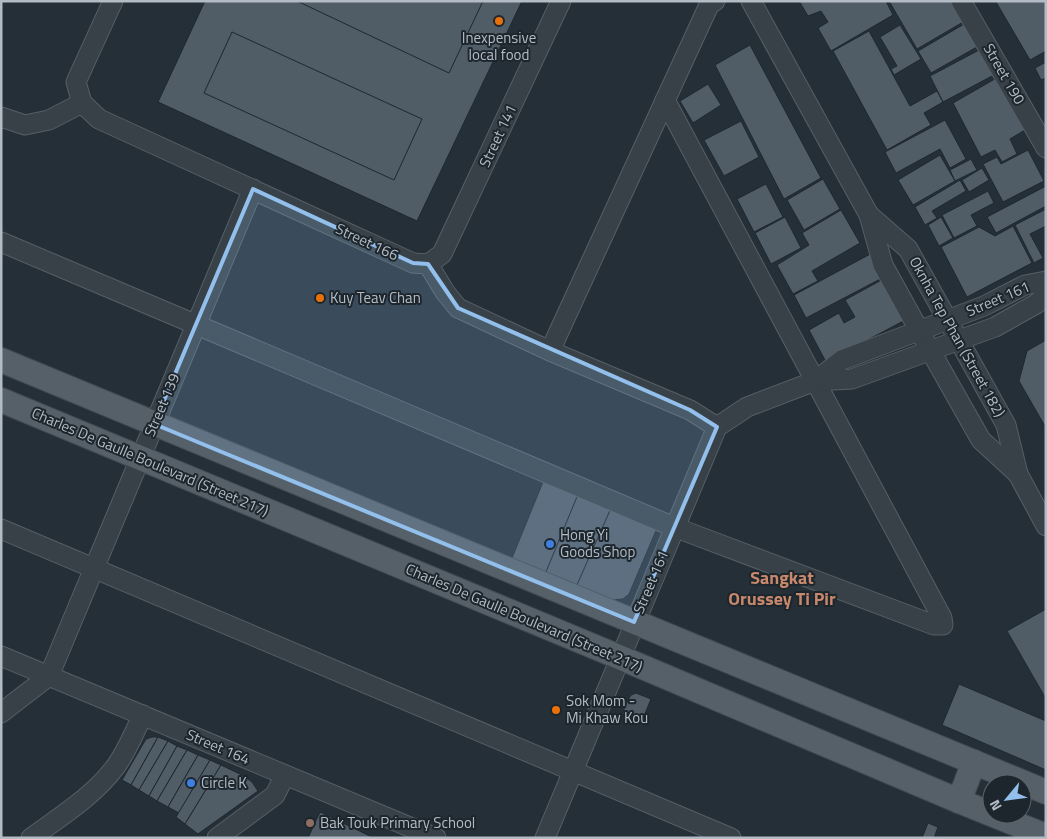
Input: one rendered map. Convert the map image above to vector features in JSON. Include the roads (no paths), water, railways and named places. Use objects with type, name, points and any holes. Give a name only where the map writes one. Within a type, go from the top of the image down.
[{"type":"main road","points":[[1,360],[1046,792]]},
{"type":"main road","name":"Charles De Gaulle Boulevard (Street 217)","points":[[1,400],[1046,836]]},
{"type":"main road","points":[[959,801],[974,762]]},
{"type":"street","points":[[1,117],[25,125],[49,120],[82,103],[76,82],[113,1]]},
{"type":"street","name":"Street 141","points":[[428,264],[442,254],[560,1]]},
{"type":"street","points":[[550,350],[709,5],[715,1]]},
{"type":"street","name":"Oknha Tep Phan (Street 182)","points":[[751,1],[869,215],[883,265],[918,330],[981,440],[1018,474]]},
{"type":"street","name":"Street 190","points":[[961,1],[1046,148]]},
{"type":"street","points":[[1,242],[674,527],[934,625],[943,625],[942,618],[665,100]]},
{"type":"street","name":"Street 166","points":[[82,103],[99,119],[413,263],[428,264]]},
{"type":"street","name":"Street 139","points":[[50,676],[253,189]]},
{"type":"street","name":"Oknha Tep Phan (Street 182)","points":[[869,215],[908,248],[1006,425],[1018,474],[1046,526]]},
{"type":"street","points":[[428,264],[444,292],[458,308],[690,410],[717,427]]},
{"type":"street","name":"Street 161","points":[[815,381],[842,360],[984,306],[1025,285],[1046,281]]},
{"type":"street","name":"Street 161","points":[[544,838],[717,427],[747,406],[815,381],[852,379],[995,327],[1036,304],[1046,296]]},
{"type":"street","points":[[1,529],[731,838]]},
{"type":"street","name":"Street 164","points":[[1,656],[436,838]]},
{"type":"street","points":[[1,713],[50,676]]},
{"type":"street","points":[[31,838],[91,794],[106,779],[117,765],[142,715]]},
{"type":"street","points":[[217,838],[274,795],[285,775]]},
{"type":"place","name":"Inexpensive local food","points":[[499,21]]},
{"type":"place","name":"Kuy Teav Chan","points":[[320,298]]},
{"type":"place","name":"Hong Yi Goods Shop","points":[[550,544]]},
{"type":"place","name":"Sok Mom - Mi Khaw Kou","points":[[556,710]]},
{"type":"place","name":"Circle K","points":[[191,783]]},
{"type":"place","name":"Bak Touk Primary School","points":[[310,823]]},
{"type":"district","name":"Sangkat Orussey Ti Pir","points":[[782,588]]}]
